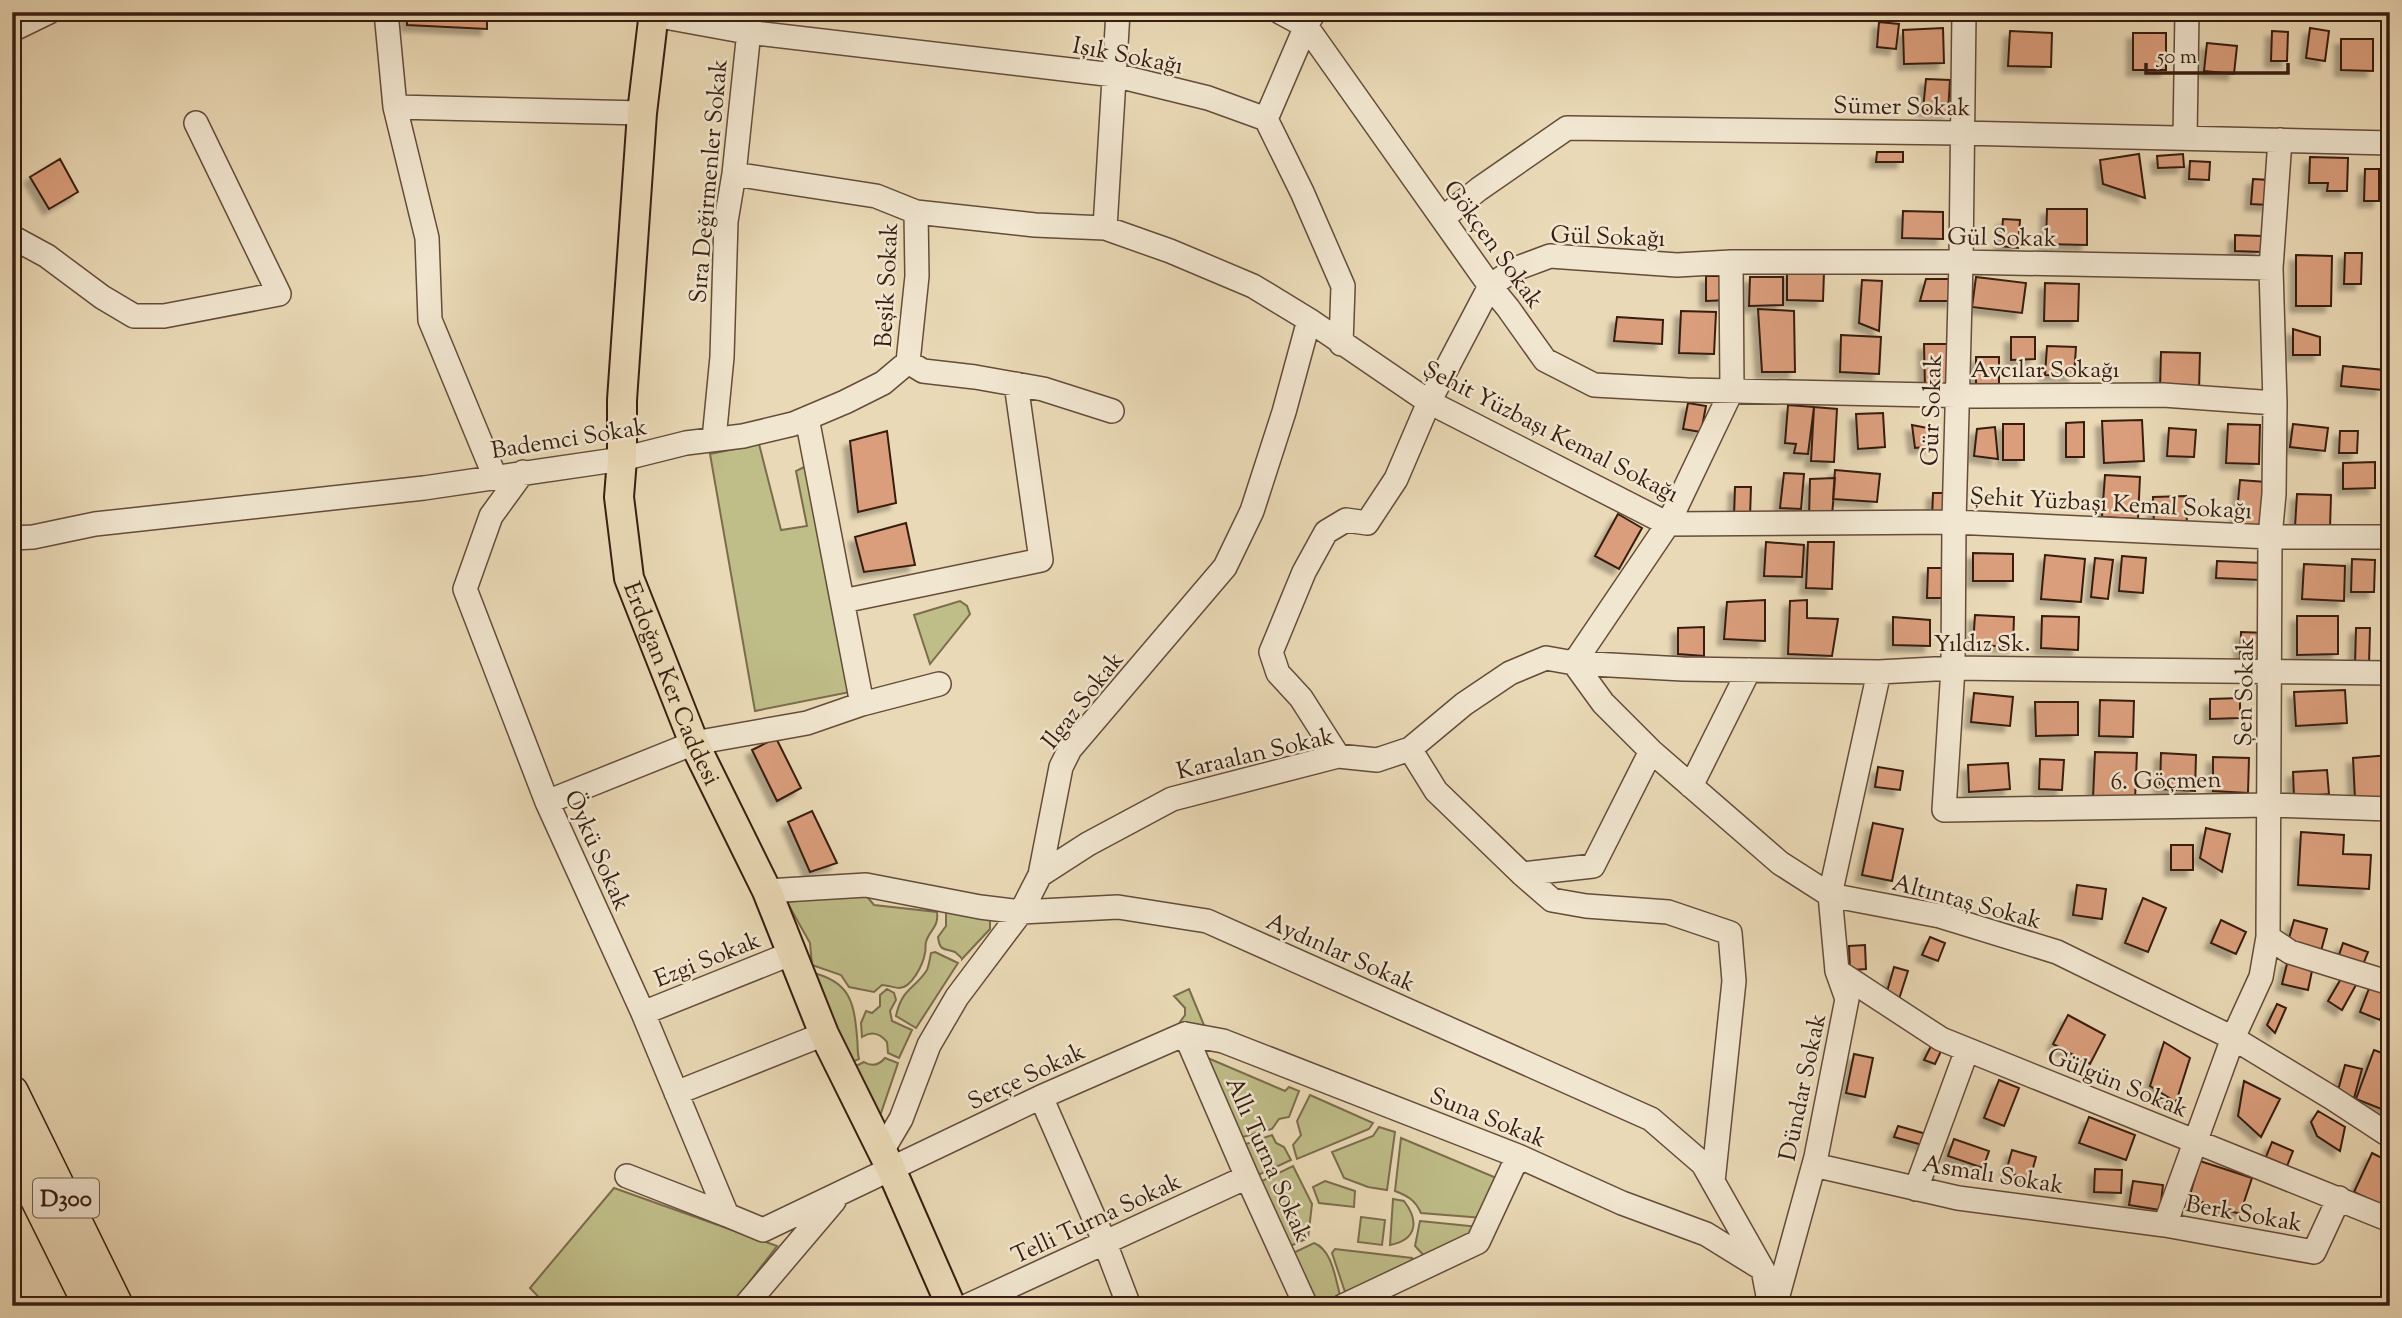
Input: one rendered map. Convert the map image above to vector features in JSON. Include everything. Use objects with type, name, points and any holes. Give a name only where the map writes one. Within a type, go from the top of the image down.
[{"type":"highway","name":"D300","points":[[12,1092],[117,1306]]},
{"type":"highway","name":"D300","points":[[12,1149],[90,1306]]},
{"type":"main road","name":"Erdoğan Ker Caddesi","points":[[654,14],[642,113],[622,400],[619,498],[629,578],[694,743],[767,891],[824,1034],[886,1160],[951,1306]]},
{"type":"street","points":[[12,30],[49,12]]},
{"type":"street","points":[[386,12],[395,107],[427,239],[430,320],[495,477]]},
{"type":"street","points":[[1105,228],[1118,12]]},
{"type":"street","name":"Gökçen Sokak","points":[[1280,12],[1310,19],[1443,218],[1545,360],[1594,385],[1732,390]]},
{"type":"street","name":"Gür Sokak","points":[[1944,810],[1953,668],[1964,12]]},
{"type":"street","points":[[2185,138],[2187,12]]},
{"type":"street","name":"Işık Sokağı","points":[[654,14],[749,22],[1114,75],[1208,98],[1266,120]]},
{"type":"street","points":[[1310,19],[1266,120],[1302,192],[1343,286],[1342,344]]},
{"type":"street","name":"Sıra Değirmenler Sokak","points":[[715,439],[722,357],[726,221],[734,174],[749,22]]},
{"type":"street","points":[[395,107],[642,113]]},
{"type":"street","points":[[12,237],[47,256],[102,297],[134,316],[164,316],[279,294],[197,123]]},
{"type":"street","name":"Sümer Sokak","points":[[1443,218],[1479,188],[1567,128],[1961,133],[2390,144]]},
{"type":"street","name":"Şen Sokak","points":[[2165,1225],[2233,1038],[2260,977],[2268,937],[2270,537],[2275,403],[2271,268],[2280,140]]},
{"type":"street","name":"Şehit Yüzbaşı Kemal Sokağı","points":[[734,174],[876,196],[916,212],[1035,225],[1105,228],[1170,251],[1253,286],[1310,320],[1429,402],[1668,524],[1954,522],[2270,537],[2390,537]]},
{"type":"street","name":"Beşik Sokak","points":[[908,362],[917,276],[916,212]]},
{"type":"street","name":"Gül Sokağı","points":[[1490,286],[1515,269],[1550,256],[1677,265],[1731,262]]},
{"type":"street","points":[[1574,663],[1668,524],[1732,390],[1731,262]]},
{"type":"street","name":"Gül Sokak","points":[[1731,262],[1961,262],[2271,268]]},
{"type":"street","points":[[1338,756],[1301,698],[1278,673],[1270,652],[1304,572],[1326,532],[1346,520],[1367,523],[1396,479],[1429,402],[1490,286]]},
{"type":"street","name":"Ilgaz Sokak","points":[[886,1160],[929,1045],[957,997],[1021,912],[1040,876],[1061,767],[1070,750],[1225,567],[1252,511],[1310,320]]},
{"type":"street","points":[[908,362],[923,371],[1044,389],[1112,411]]},
{"type":"street","name":"Bademci Sokak","points":[[12,538],[33,537],[95,524],[411,489],[622,459],[686,443],[743,436],[807,418],[883,383],[908,362]]},
{"type":"street","points":[[843,601],[1041,560],[1016,384]]},
{"type":"street","name":"Avcılar Sokağı","points":[[1732,390],[1958,395],[2163,395],[2275,403]]},
{"type":"street","points":[[807,418],[863,704]]},
{"type":"street","name":"Öykü Sokak","points":[[523,472],[491,516],[466,589],[547,802],[643,1013],[727,1214]]},
{"type":"street","name":"Karaalan Sokak","points":[[1040,876],[1088,844],[1172,799],[1338,756],[1377,760],[1410,749],[1464,704],[1510,673],[1546,658],[1574,663]]},
{"type":"street","name":"Yıldız Sk.","points":[[1574,663],[1879,672],[1953,668],[2390,673]]},
{"type":"street","name":"Altıntaş Sokak","points":[[1574,663],[1603,703],[1651,751],[1780,863],[1830,895],[1940,916],[2057,953],[2233,1038],[2390,1136]]},
{"type":"street","points":[[1691,786],[1749,670]]},
{"type":"street","name":"Dündar Sokak","points":[[1775,1306],[1814,1165],[1847,999],[1837,971],[1830,895],[1879,672]]},
{"type":"street","points":[[547,802],[694,743],[807,723],[863,704],[939,684]]},
{"type":"street","points":[[1410,749],[1436,791],[1552,900],[1586,906],[1668,912],[1730,933],[1734,981],[1713,1182]]},
{"type":"street","points":[[1522,874],[1593,866],[1651,751]]},
{"type":"street","name":"6. Göçmen","points":[[1944,810],[2270,805],[2390,809]]},
{"type":"street","name":"Aydınlar Sokak","points":[[767,891],[866,885],[979,907],[1021,912],[1118,907],[1207,921],[1651,1119],[1703,1164],[1763,1270],[1770,1306]]},
{"type":"street","points":[[2268,937],[2290,952],[2390,983]]},
{"type":"street","name":"Ezgi Sokak","points":[[643,1013],[790,954]]},
{"type":"street","name":"Gülgün Sokak","points":[[1837,971],[1941,1039],[2390,1220]]},
{"type":"street","points":[[676,1093],[824,1034]]},
{"type":"street","name":"Serçe Sokak","points":[[727,1214],[763,1230],[841,1193],[886,1160],[1041,1097],[1185,1034]]},
{"type":"street","name":"Suna Sokak","points":[[1185,1034],[1223,1041],[1518,1156],[1622,1203],[1706,1234],[1763,1270]]},
{"type":"street","name":"Allı Turna Sokak","points":[[1185,1034],[1307,1306]]},
{"type":"street","points":[[1916,1189],[1967,1050]]},
{"type":"street","points":[[1041,1097],[1105,1243],[1129,1306]]},
{"type":"street","points":[[1343,1306],[1478,1242],[1518,1156]]},
{"type":"street","name":"Asmalı Sokak","points":[[1814,1165],[1958,1198],[2165,1225]]},
{"type":"street","points":[[627,1176],[727,1214]]},
{"type":"street","name":"Telli Turna Sokak","points":[[967,1306],[1247,1177]]},
{"type":"street","points":[[745,1306],[841,1193]]},
{"type":"street","name":"Berk Sokak","points":[[2165,1225],[2314,1252],[2339,1198]]},
{"type":"shaded area","points":[[759,444],[781,530],[807,526],[796,471],[808,465],[850,692],[755,711],[710,454]]},
{"type":"shaded area","points":[[960,601],[967,606],[970,614],[930,664],[914,615]]},
{"type":"shaded area","points":[[864,893],[874,905],[937,912],[937,922],[927,938],[922,963],[916,975],[904,987],[882,985],[874,992],[849,987],[841,975],[812,965],[810,943],[787,902]]},
{"type":"shaded area","points":[[946,912],[981,916],[990,920],[990,929],[962,959],[955,952],[943,949],[940,945],[938,937],[946,926]]},
{"type":"shaded area","points":[[935,952],[958,963],[916,1028],[896,1016],[905,994],[927,970],[931,953]]},
{"type":"shaded area","points":[[810,972],[833,981],[847,994],[854,1012],[859,1059],[850,1063]]},
{"type":"shaded area","points":[[887,989],[894,993],[896,1000],[890,1011],[892,1021],[912,1030],[899,1058],[888,1053],[887,1042],[881,1037],[872,1034],[862,1037],[861,1023],[866,1011],[872,1013],[880,1006],[880,995]]},
{"type":"shaded area","points":[[1189,989],[1206,1030],[1181,1026],[1185,1008],[1174,996]]},
{"type":"shaded area","points":[[1203,1056],[1285,1091],[1289,1087],[1299,1091],[1289,1117],[1279,1119],[1272,1129],[1239,1138]]},
{"type":"shaded area","points":[[885,1058],[898,1063],[881,1113],[873,1117],[852,1068],[864,1062],[875,1064]]},
{"type":"shaded area","points":[[1310,1095],[1373,1123],[1369,1129],[1297,1159],[1293,1145],[1301,1135],[1297,1121]]},
{"type":"shaded area","points":[[1379,1127],[1395,1132],[1387,1190],[1368,1187],[1344,1178],[1332,1152],[1373,1136]]},
{"type":"shaded area","points":[[1272,1135],[1276,1143],[1284,1147],[1291,1160],[1256,1176],[1243,1145]]},
{"type":"shaded area","points":[[1401,1138],[1499,1179],[1483,1218],[1421,1213],[1411,1199],[1395,1191]]},
{"type":"shaded area","points":[[1293,1166],[1312,1204],[1308,1238],[1286,1248],[1258,1183]]},
{"type":"shaded area","points":[[1325,1181],[1355,1191],[1354,1207],[1319,1203],[1313,1187]]},
{"type":"shaded area","points":[[614,1188],[777,1246],[731,1306],[547,1306],[530,1288]]},
{"type":"shaded area","points":[[1393,1199],[1404,1201],[1412,1216],[1413,1229],[1405,1239],[1390,1245]]},
{"type":"shaded area","points":[[1361,1217],[1385,1220],[1382,1245],[1358,1242]]},
{"type":"shaded area","points":[[1420,1221],[1480,1227],[1477,1233],[1426,1258],[1415,1246]]},
{"type":"shaded area","points":[[1314,1243],[1329,1258],[1340,1295],[1314,1306],[1291,1254]]},
{"type":"shaded area","points":[[1335,1249],[1412,1258],[1414,1262],[1345,1292],[1332,1253]]},
{"type":"building","points":[[407,12],[487,12],[487,29],[407,25]]},
{"type":"building","points":[[1879,22],[1899,24],[1896,49],[1877,47]]},
{"type":"building","points":[[1943,28],[1944,63],[1904,64],[1903,30]]},
{"type":"building","points":[[2310,28],[2329,31],[2325,61],[2306,58]]},
{"type":"building","points":[[2010,31],[2052,33],[2051,67],[2008,66]]},
{"type":"building","points":[[2272,31],[2288,32],[2287,61],[2271,61]]},
{"type":"building","points":[[2133,33],[2166,33],[2166,70],[2133,70]]},
{"type":"building","points":[[2341,39],[2373,39],[2373,71],[2341,70]]},
{"type":"building","points":[[2207,43],[2237,46],[2234,74],[2204,71]]},
{"type":"building","points":[[1926,79],[1950,80],[1948,112],[1923,110]]},
{"type":"building","points":[[1877,152],[1903,152],[1903,162],[1876,162]]},
{"type":"building","points":[[2139,154],[2145,198],[2103,184],[2100,160]]},
{"type":"building","points":[[2183,154],[2184,167],[2158,168],[2157,156]]},
{"type":"building","points":[[2310,157],[2348,158],[2347,191],[2327,191],[2328,183],[2309,183]]},
{"type":"building","points":[[60,159],[78,192],[49,209],[30,177]]},
{"type":"building","points":[[2190,161],[2210,162],[2209,180],[2189,179]]},
{"type":"building","points":[[2365,169],[2379,169],[2379,201],[2364,201]]},
{"type":"building","points":[[2253,179],[2270,180],[2269,205],[2251,204]]},
{"type":"building","points":[[2047,209],[2087,209],[2087,245],[2046,244]]},
{"type":"building","points":[[1903,211],[1943,212],[1943,239],[1902,238]]},
{"type":"building","points":[[2003,219],[2020,220],[2018,248],[2001,246]]},
{"type":"building","points":[[2235,235],[2262,236],[2261,252],[2235,251]]},
{"type":"building","points":[[2345,253],[2362,253],[2361,284],[2344,284]]},
{"type":"building","points":[[2296,255],[2332,256],[2331,306],[2296,306]]},
{"type":"building","points":[[1787,271],[1824,272],[1823,301],[1787,300]]},
{"type":"building","points":[[1706,276],[1729,276],[1729,300],[1706,301]]},
{"type":"building","points":[[1750,277],[1783,277],[1783,305],[1749,306]]},
{"type":"building","points":[[1976,277],[2026,283],[2022,313],[1972,307]]},
{"type":"building","points":[[1926,279],[1953,279],[1953,301],[1920,301]]},
{"type":"building","points":[[1862,280],[1882,281],[1879,331],[1859,323]]},
{"type":"building","points":[[2045,283],[2079,284],[2078,321],[2044,321]]},
{"type":"building","points":[[1758,309],[1794,311],[1795,372],[1762,372]]},
{"type":"building","points":[[1681,311],[1716,312],[1714,354],[1679,353]]},
{"type":"building","points":[[1617,317],[1663,320],[1662,344],[1614,341]]},
{"type":"building","points":[[2293,329],[2320,337],[2320,355],[2293,355]]},
{"type":"building","points":[[1841,335],[1881,337],[1879,374],[1840,372]]},
{"type":"building","points":[[2011,337],[2035,337],[2035,359],[2011,360]]},
{"type":"building","points":[[1924,344],[1948,344],[1949,387],[1925,388]]},
{"type":"building","points":[[2047,346],[2076,347],[2074,376],[2045,375]]},
{"type":"building","points":[[2161,352],[2200,353],[2199,391],[2160,390]]},
{"type":"building","points":[[1976,357],[1999,357],[1999,388],[1976,388]]},
{"type":"building","points":[[2343,366],[2384,370],[2382,390],[2341,386]]},
{"type":"building","points":[[1688,403],[1706,406],[1701,432],[1683,429]]},
{"type":"building","points":[[1788,405],[1814,407],[1808,454],[1794,453],[1796,444],[1785,443]]},
{"type":"building","points":[[1814,407],[1837,409],[1834,462],[1811,461]]},
{"type":"building","points":[[1883,413],[1885,447],[1858,449],[1856,414]]},
{"type":"building","points":[[2142,420],[2144,461],[2104,463],[2102,421]]},
{"type":"building","points":[[2084,422],[2084,457],[2066,457],[2066,423]]},
{"type":"building","points":[[2003,424],[2024,424],[2024,460],[2003,460]]},
{"type":"building","points":[[2228,424],[2260,425],[2259,464],[2226,463]]},
{"type":"building","points":[[2293,424],[2328,428],[2325,451],[2290,447]]},
{"type":"building","points":[[1912,425],[1933,429],[1935,446],[1915,448]]},
{"type":"building","points":[[1995,427],[1998,459],[1974,456],[1977,429]]},
{"type":"building","points":[[2169,428],[2196,430],[2194,457],[2167,456]]},
{"type":"building","points":[[887,431],[896,503],[858,512],[850,441]]},
{"type":"building","points":[[2340,431],[2358,431],[2357,453],[2339,453]]},
{"type":"building","points":[[2375,462],[2375,488],[2343,489],[2343,463]]},
{"type":"building","points":[[1835,470],[1880,474],[1877,502],[1833,499]]},
{"type":"building","points":[[1784,473],[1804,474],[1801,509],[1780,508]]},
{"type":"building","points":[[2105,475],[2140,477],[2138,519],[2102,517]]},
{"type":"building","points":[[1835,478],[1832,516],[1809,517],[1810,479]]},
{"type":"building","points":[[2240,480],[2266,482],[2263,526],[2236,523]]},
{"type":"building","points":[[1735,487],[1751,487],[1750,517],[1734,516]]},
{"type":"building","points":[[1933,493],[1950,493],[1949,520],[1932,520]]},
{"type":"building","points":[[2297,494],[2331,495],[2330,528],[2295,527]]},
{"type":"building","points":[[2186,496],[2187,525],[2154,526],[2153,497]]},
{"type":"building","points":[[1618,514],[1642,528],[1619,569],[1595,556]]},
{"type":"building","points":[[906,523],[915,565],[864,572],[855,537]]},
{"type":"building","points":[[1766,542],[1804,545],[1802,577],[1764,576]]},
{"type":"building","points":[[1808,542],[1834,542],[1832,589],[1806,588]]},
{"type":"building","points":[[1973,553],[2013,554],[2013,581],[1973,581]]},
{"type":"building","points":[[2045,555],[2085,559],[2081,602],[2041,599]]},
{"type":"building","points":[[2122,556],[2146,558],[2143,593],[2119,591]]},
{"type":"building","points":[[2095,558],[2113,560],[2108,599],[2091,597]]},
{"type":"building","points":[[2352,559],[2375,560],[2374,592],[2351,592]]},
{"type":"building","points":[[2217,561],[2262,563],[2261,580],[2216,578]]},
{"type":"building","points":[[2304,564],[2345,566],[2344,601],[2302,599]]},
{"type":"building","points":[[1928,568],[1947,568],[1946,598],[1927,598]]},
{"type":"building","points":[[1765,600],[1765,641],[1724,639],[1727,602]]},
{"type":"building","points":[[1807,600],[1807,618],[1838,619],[1832,656],[1788,654],[1790,601]]},
{"type":"building","points":[[1975,615],[2014,617],[2013,647],[1973,645]]},
{"type":"building","points":[[2042,616],[2079,617],[2078,650],[2041,648]]},
{"type":"building","points":[[2297,616],[2338,616],[2338,654],[2297,655]]},
{"type":"building","points":[[1893,617],[1930,620],[1930,646],[1893,645]]},
{"type":"building","points":[[1704,627],[1704,656],[1678,654],[1678,628]]},
{"type":"building","points":[[2356,628],[2370,628],[2369,664],[2355,664]]},
{"type":"building","points":[[2241,632],[2266,633],[2264,661],[2240,660]]},
{"type":"building","points":[[2345,690],[2347,723],[2296,726],[2294,692]]},
{"type":"building","points":[[1974,693],[2013,697],[2010,726],[1971,722]]},
{"type":"building","points":[[2240,698],[2240,718],[2210,719],[2210,699]]},
{"type":"building","points":[[2100,700],[2134,701],[2133,737],[2099,736]]},
{"type":"building","points":[[2035,702],[2078,702],[2078,735],[2036,736]]},
{"type":"building","points":[[776,738],[801,788],[777,801],[752,750]]},
{"type":"building","points":[[2095,752],[2137,753],[2135,800],[2093,798]]},
{"type":"building","points":[[2161,753],[2196,755],[2195,791],[2160,789]]},
{"type":"building","points":[[2390,755],[2390,797],[2355,799],[2353,758]]},
{"type":"building","points":[[2213,757],[2249,758],[2248,793],[2213,791]]},
{"type":"building","points":[[2040,759],[2064,760],[2062,790],[2039,789]]},
{"type":"building","points":[[2008,763],[2010,789],[1969,792],[1968,765]]},
{"type":"building","points":[[1878,767],[1903,771],[1900,790],[1875,787]]},
{"type":"building","points":[[2327,770],[2329,794],[2294,797],[2293,772]]},
{"type":"building","points":[[812,811],[837,863],[810,872],[788,822]]},
{"type":"building","points":[[1873,823],[1903,829],[1892,881],[1862,875]]},
{"type":"building","points":[[2206,828],[2230,834],[2222,872],[2200,858]]},
{"type":"building","points":[[2301,832],[2344,835],[2343,854],[2371,855],[2369,889],[2298,885]]},
{"type":"building","points":[[2171,845],[2193,845],[2193,870],[2171,870]]},
{"type":"building","points":[[2077,885],[2106,889],[2102,919],[2073,915]]},
{"type":"building","points":[[2143,898],[2166,908],[2148,952],[2125,943]]},
{"type":"building","points":[[2221,920],[2246,932],[2236,954],[2211,943]]},
{"type":"building","points":[[2294,920],[2327,929],[2321,951],[2288,942]]},
{"type":"building","points":[[1930,937],[1945,943],[1938,961],[1922,955]]},
{"type":"building","points":[[2343,943],[2368,952],[2362,967],[2338,958]]},
{"type":"building","points":[[1865,945],[1866,969],[1850,970],[1849,946]]},
{"type":"building","points":[[2288,960],[2313,966],[2308,990],[2282,984]]},
{"type":"building","points":[[1894,967],[1908,971],[1899,999],[1886,995]]},
{"type":"building","points":[[2342,977],[2356,985],[2342,1010],[2328,1001]]},
{"type":"building","points":[[2370,986],[2390,993],[2380,1020],[2360,1012]]},
{"type":"building","points":[[2277,1004],[2286,1008],[2275,1033],[2267,1025]]},
{"type":"building","points":[[2068,1015],[2105,1035],[2090,1064],[2053,1044]]},
{"type":"building","points":[[2164,1042],[2190,1058],[2176,1102],[2150,1086]]},
{"type":"building","points":[[1932,1044],[1942,1049],[1935,1064],[1924,1060]]},
{"type":"building","points":[[2374,1050],[2390,1056],[2389,1112],[2356,1099]]},
{"type":"building","points":[[1854,1054],[1873,1058],[1865,1097],[1846,1093]]},
{"type":"building","points":[[2345,1065],[2362,1069],[2354,1098],[2337,1094]]},
{"type":"building","points":[[1999,1080],[2019,1088],[2004,1126],[1984,1118]]},
{"type":"building","points":[[2244,1081],[2280,1099],[2261,1137],[2238,1116]]},
{"type":"building","points":[[2318,1111],[2345,1127],[2340,1151],[2317,1136],[2311,1122]]},
{"type":"building","points":[[2089,1117],[2135,1135],[2126,1160],[2079,1143]]},
{"type":"building","points":[[1898,1126],[1930,1135],[1926,1146],[1894,1137]]},
{"type":"building","points":[[1954,1139],[1989,1151],[1983,1168],[1948,1156]]},
{"type":"building","points":[[2272,1142],[2293,1151],[2287,1166],[2266,1157]]},
{"type":"building","points":[[2012,1150],[2036,1157],[2030,1179],[2006,1172]]},
{"type":"building","points":[[2372,1153],[2390,1162],[2390,1209],[2354,1192]]},
{"type":"building","points":[[2200,1161],[2252,1178],[2240,1214],[2189,1198]]},
{"type":"building","points":[[2095,1169],[2122,1170],[2121,1193],[2094,1192]]},
{"type":"building","points":[[2133,1181],[2163,1185],[2160,1210],[2129,1205]]}]
